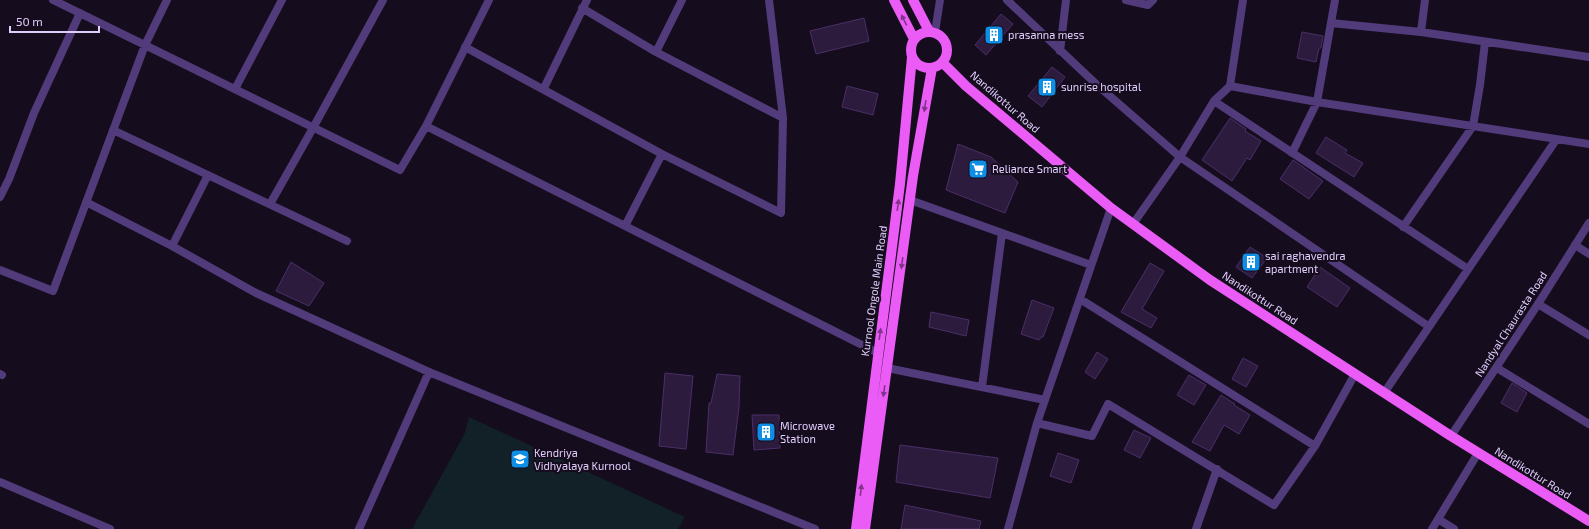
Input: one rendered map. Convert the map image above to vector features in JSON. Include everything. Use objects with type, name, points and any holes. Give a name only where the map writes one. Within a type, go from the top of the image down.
[{"type":"main road","points":[[894,0],[914,39]]},
{"type":"main road","points":[[914,1],[932,31],[945,39],[947,45],[946,57],[943,62],[938,66],[926,68],[920,66],[912,56],[911,51],[914,39],[923,32],[932,31]]},
{"type":"main road","name":"Kurnool Ongole Main Road","points":[[856,529],[900,184],[912,56]]},
{"type":"main road","name":"Nandikottur Road","points":[[943,62],[966,86],[1111,208],[1210,280],[1451,436],[1589,521]]},
{"type":"main road","points":[[865,529],[910,200],[932,68]]},
{"type":"street","points":[[53,0],[400,170],[426,126],[489,0]]},
{"type":"street","points":[[0,270],[53,292],[145,45],[167,0]]},
{"type":"street","points":[[235,89],[282,0]]},
{"type":"street","points":[[270,204],[383,0]]},
{"type":"street","points":[[544,88],[587,0]]},
{"type":"street","points":[[656,52],[682,0]]},
{"type":"street","points":[[465,47],[544,88],[662,154],[781,213],[782,118],[769,0]]},
{"type":"street","points":[[932,31],[940,0]]},
{"type":"street","points":[[1007,0],[1096,84],[1180,157],[1428,326]]},
{"type":"street","points":[[1060,51],[1066,0]]},
{"type":"street","points":[[1126,0],[1148,5],[1153,0]]},
{"type":"street","points":[[1133,224],[1180,157],[1214,101],[1230,86],[1243,0]]},
{"type":"street","points":[[1292,152],[1317,102],[1335,0]]},
{"type":"street","points":[[1421,32],[1425,0]]},
{"type":"street","points":[[582,8],[656,52],[782,118]]},
{"type":"street","points":[[0,197],[9,179],[34,113],[80,13]]},
{"type":"street","points":[[1331,23],[1421,32],[1589,56]]},
{"type":"street","points":[[1403,227],[1473,126],[1485,42]]},
{"type":"street","points":[[1230,86],[1317,102],[1589,144]]},
{"type":"street","points":[[1214,101],[1468,269]]},
{"type":"street","points":[[426,126],[878,353]]},
{"type":"street","points":[[113,130],[347,241]]},
{"type":"street","points":[[1384,392],[1556,140]]},
{"type":"street","points":[[626,226],[662,154]]},
{"type":"street","points":[[172,246],[208,174]]},
{"type":"street","points":[[910,200],[1091,266]]},
{"type":"street","points":[[86,202],[172,246],[256,293],[429,372],[814,529]]},
{"type":"street","points":[[1008,529],[1037,423],[1111,208]]},
{"type":"street","name":"Nandyal Chaurasta Road","points":[[1451,436],[1497,368],[1589,223]]},
{"type":"street","points":[[982,387],[1002,233]]},
{"type":"street","points":[[1575,245],[1589,254]]},
{"type":"street","points":[[1080,299],[1315,446]]},
{"type":"street","points":[[1538,304],[1589,335]]},
{"type":"street","points":[[887,368],[1045,400]]},
{"type":"street","points":[[1497,368],[1589,424]]},
{"type":"street","points":[[359,529],[429,372]]},
{"type":"street","points":[[1037,423],[1092,436],[1108,404],[1274,505],[1315,446],[1355,374]]},
{"type":"street","points":[[1432,529],[1478,452]]},
{"type":"street","points":[[1196,529],[1217,469]]},
{"type":"street","points":[[0,482],[99,527],[110,529]]},
{"type":"street","points":[[1438,519],[1454,529]]},
{"type":"shaded area","points":[[469,417],[685,517],[678,529],[412,529],[465,433]]},
{"type":"building","name":"prasanna mess","points":[[1001,14],[1013,24],[986,55],[975,45]]},
{"type":"building","points":[[864,18],[869,41],[816,54],[810,31]]},
{"type":"building","points":[[1302,32],[1323,36],[1316,62],[1297,58]]},
{"type":"building","name":"sunrise hospital","points":[[1052,67],[1065,77],[1042,107],[1028,96]]},
{"type":"building","points":[[847,86],[878,94],[873,115],[842,107]]},
{"type":"building","points":[[1230,118],[1246,129],[1245,131],[1261,141],[1250,160],[1247,158],[1232,181],[1202,160]]},
{"type":"building","points":[[1326,137],[1347,150],[1345,153],[1363,163],[1354,177],[1316,153]]},
{"type":"building","name":"Reliance Smart","points":[[958,144],[991,157],[1018,182],[1005,213],[946,190]]},
{"type":"building","points":[[1293,160],[1323,181],[1309,199],[1280,179]]},
{"type":"building","name":"sai raghavendra apartment","points":[[1250,247],[1267,258],[1252,278],[1236,267]]},
{"type":"building","points":[[291,262],[324,283],[309,306],[276,291]]},
{"type":"building","points":[[1150,263],[1164,271],[1142,309],[1157,318],[1151,328],[1121,312]]},
{"type":"building","points":[[1320,267],[1350,288],[1337,307],[1307,287]]},
{"type":"building","points":[[1032,300],[1054,308],[1043,337],[1039,340],[1021,334]]},
{"type":"building","points":[[931,312],[969,320],[966,336],[929,327]]},
{"type":"building","points":[[1097,352],[1108,359],[1095,379],[1085,372]]},
{"type":"building","points":[[1243,358],[1258,366],[1246,387],[1232,379]]},
{"type":"building","points":[[665,373],[693,376],[686,449],[659,446]]},
{"type":"building","points":[[717,374],[740,376],[739,407],[733,455],[706,452],[709,403],[711,403]]},
{"type":"building","points":[[1189,375],[1206,385],[1194,405],[1177,395]]},
{"type":"building","points":[[1512,383],[1527,393],[1517,412],[1501,403]]},
{"type":"building","points":[[1221,395],[1250,415],[1239,434],[1224,425],[1210,451],[1192,442]]},
{"type":"building","name":"Microwave Station","points":[[752,415],[779,415],[780,448],[754,450]]},
{"type":"building","points":[[1134,430],[1151,438],[1140,458],[1124,450]]},
{"type":"building","points":[[900,445],[998,458],[990,498],[896,482]]},
{"type":"building","points":[[1058,453],[1079,460],[1071,483],[1050,476]]},
{"type":"building","points":[[905,505],[981,521],[979,529],[901,529]]},
{"type":"place","name":"prasanna mess","points":[[994,35]]},
{"type":"place","name":"sunrise hospital","points":[[1047,87]]},
{"type":"place","name":"Reliance Smart","points":[[978,169]]},
{"type":"place","name":"sai raghavendra apartment","points":[[1251,262]]},
{"type":"place","name":"Microwave Station","points":[[766,432]]},
{"type":"place","name":"Kendriya Vidhyalaya Kurnool","points":[[520,459]]}]
